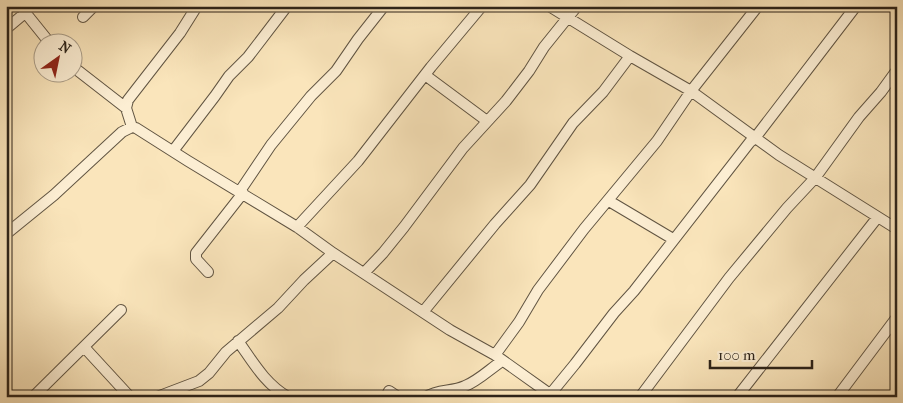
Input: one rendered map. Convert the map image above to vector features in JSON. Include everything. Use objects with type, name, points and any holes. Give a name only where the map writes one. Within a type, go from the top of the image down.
[{"type":"street","points":[[83,17],[94,6]]},
{"type":"street","points":[[126,108],[132,94],[180,33],[197,6]]},
{"type":"street","points":[[172,150],[229,76],[248,57],[288,6]]},
{"type":"street","points":[[208,272],[196,259],[196,254],[242,192],[277,138],[311,96],[336,71],[384,6]]},
{"type":"street","points":[[297,227],[358,161],[482,6]]},
{"type":"street","points":[[549,6],[691,91],[755,138],[877,218],[897,229]]},
{"type":"street","points":[[364,273],[383,253],[463,148],[518,86],[544,47],[577,6]]},
{"type":"street","points":[[426,397],[434,392],[457,389],[468,385],[499,358],[538,290],[584,229],[609,201],[657,140],[691,91],[758,6]]},
{"type":"street","points":[[6,234],[54,195],[122,132],[132,127],[136,128],[297,227],[450,330],[499,358],[551,396],[726,171],[755,138],[856,6]]},
{"type":"street","points":[[6,29],[23,10],[41,32]]},
{"type":"street","points":[[423,312],[526,189],[573,124],[603,92],[630,56]]},
{"type":"street","points":[[640,397],[729,278],[787,208],[815,178],[859,117],[897,70]]},
{"type":"street","points":[[82,74],[126,108],[132,127]]},
{"type":"street","points":[[425,75],[487,121]]},
{"type":"street","points":[[609,201],[674,239]]},
{"type":"street","points":[[737,397],[877,218]]},
{"type":"street","points":[[157,397],[199,381],[209,373],[226,352],[278,308],[304,280],[334,253]]},
{"type":"street","points":[[33,397],[122,310]]},
{"type":"street","points":[[838,397],[897,317]]},
{"type":"street","points":[[238,341],[264,378],[288,397]]},
{"type":"street","points":[[84,347],[130,397]]},
{"type":"street","points":[[386,397],[389,391],[398,397]]}]
